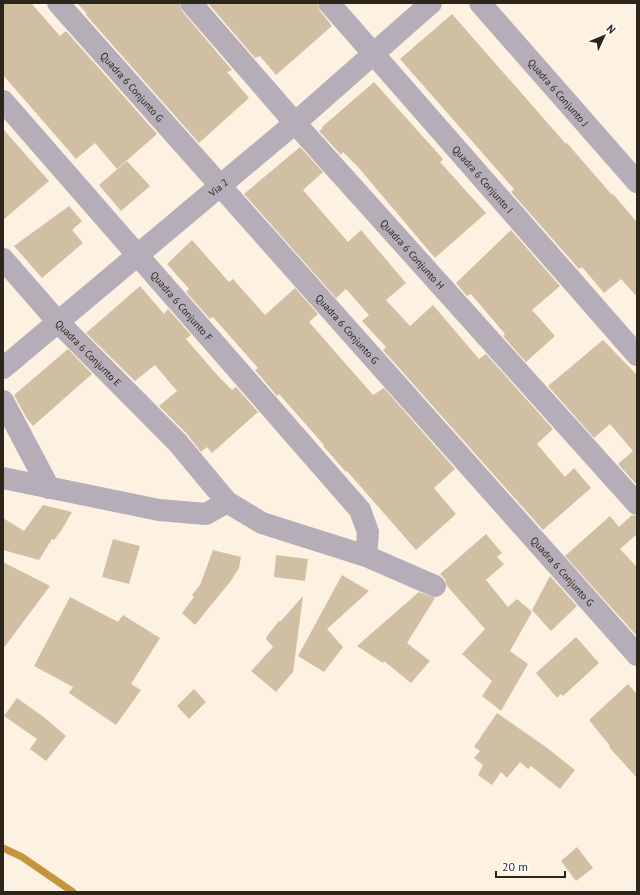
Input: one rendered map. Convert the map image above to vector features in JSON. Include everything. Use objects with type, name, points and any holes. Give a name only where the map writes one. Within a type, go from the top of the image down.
[{"type":"street","name":"Quadra 6 Conjunto G","points":[[58,3],[637,655]]},
{"type":"street","name":"Quadra 6 Conjunto H","points":[[191,3],[295,123],[637,504]]},
{"type":"street","name":"Quadra 6 Conjunto I","points":[[328,3],[637,355]]},
{"type":"street","name":"Via 2","points":[[3,368],[295,123],[431,3]]},
{"type":"street","name":"Quadra 6 Conjunto J","points":[[480,3],[637,182]]},
{"type":"street","name":"Quadra 6 Conjunto F","points":[[3,101],[360,510],[368,532],[366,556]]},
{"type":"street","name":"Quadra 6 Conjunto E","points":[[3,259],[58,322],[178,443],[227,502],[262,523],[366,556],[435,586]]},
{"type":"street","points":[[3,401],[49,488]]},
{"type":"street","points":[[3,478],[159,510],[184,513],[206,514],[227,502]]},
{"type":"building","points":[[3,3],[31,3],[60,36],[66,31],[157,134],[117,169],[95,143],[76,159],[3,75]]},
{"type":"building","points":[[77,3],[179,3],[182,11],[232,70],[227,72],[249,98],[199,143]]},
{"type":"building","points":[[208,3],[317,3],[320,11],[332,26],[276,75],[260,56],[255,58]]},
{"type":"building","points":[[452,14],[566,144],[567,143],[637,222],[637,297],[621,279],[604,293],[582,267],[579,269],[511,192],[514,189],[400,59]]},
{"type":"building","points":[[374,82],[443,159],[440,162],[486,213],[435,258],[358,167],[343,152],[341,155],[319,131]]},
{"type":"building","points":[[3,129],[49,181],[3,220]]},
{"type":"building","points":[[300,147],[323,172],[303,190],[348,242],[361,230],[406,283],[386,300],[410,326],[433,305],[479,359],[486,354],[553,429],[537,444],[565,477],[574,468],[591,488],[543,530],[383,350],[386,347],[362,321],[369,315],[346,289],[336,298],[244,194]]},
{"type":"building","points":[[127,161],[150,186],[121,211],[99,185]]},
{"type":"building","points":[[69,206],[82,221],[72,230],[83,243],[42,278],[14,246]]},
{"type":"building","points":[[511,230],[560,286],[532,310],[555,336],[526,362],[503,336],[505,334],[471,294],[467,296],[456,283]]},
{"type":"building","points":[[192,240],[229,282],[233,279],[265,315],[295,288],[318,314],[309,322],[373,395],[384,388],[455,469],[434,488],[456,514],[416,550],[347,471],[346,472],[323,446],[324,445],[279,394],[277,396],[255,370],[258,368],[213,317],[210,319],[186,292],[189,289],[167,264]]},
{"type":"building","points":[[140,286],[164,314],[168,309],[191,335],[186,339],[219,377],[232,390],[236,387],[258,412],[212,453],[207,447],[201,452],[187,434],[159,406],[177,391],[155,365],[135,381],[86,333]]},
{"type":"building","points":[[603,340],[637,375],[637,485],[618,464],[633,451],[610,424],[594,438],[548,386]]},
{"type":"building","points":[[68,349],[92,374],[33,426],[26,417],[14,395]]},
{"type":"building","points":[[43,505],[72,512],[61,531],[54,540],[52,539],[39,560],[3,550],[3,518],[24,531]]},
{"type":"building","points":[[632,515],[637,516],[637,534],[620,549],[637,567],[637,636],[565,556],[610,516],[619,527]]},
{"type":"building","points":[[486,534],[502,553],[497,557],[504,564],[486,580],[508,607],[517,599],[532,612],[510,651],[528,664],[501,711],[482,696],[492,681],[462,654],[485,629],[447,586],[445,579],[440,574]]},
{"type":"building","points":[[113,539],[140,546],[129,584],[102,577]]},
{"type":"building","points":[[213,550],[241,557],[239,568],[230,582],[195,625],[182,613],[194,597],[192,595],[200,585]]},
{"type":"building","points":[[276,555],[308,559],[305,581],[274,577]]},
{"type":"building","points":[[3,562],[50,586],[3,649]]},
{"type":"building","points":[[342,575],[369,591],[327,629],[343,647],[324,672],[298,656]]},
{"type":"building","points":[[550,576],[577,606],[551,631],[532,610]]},
{"type":"building","points":[[419,592],[435,598],[407,643],[430,661],[411,683],[384,661],[383,663],[357,646]]},
{"type":"building","points":[[303,596],[293,672],[276,692],[251,671],[273,647],[266,639],[267,636]]},
{"type":"building","points":[[70,597],[118,622],[123,615],[160,638],[131,684],[141,690],[116,725],[69,693],[73,687],[34,666]]},
{"type":"building","points":[[576,637],[599,663],[563,696],[561,694],[557,698],[536,673]]},
{"type":"building","points":[[628,684],[637,694],[637,778],[609,747],[610,746],[589,720]]},
{"type":"building","points":[[194,689],[206,702],[189,719],[177,706]]},
{"type":"building","points":[[17,698],[45,718],[66,736],[46,761],[30,749],[37,739],[4,716]]},
{"type":"building","points":[[497,713],[546,747],[575,770],[560,789],[531,766],[528,769],[520,762],[507,778],[501,772],[492,785],[478,775],[483,765],[474,758],[480,751],[474,747]]},
{"type":"building","points":[[577,847],[593,868],[576,881],[561,861]]},
{"type":"waterway","points":[[3,848],[22,857],[73,892]]}]
